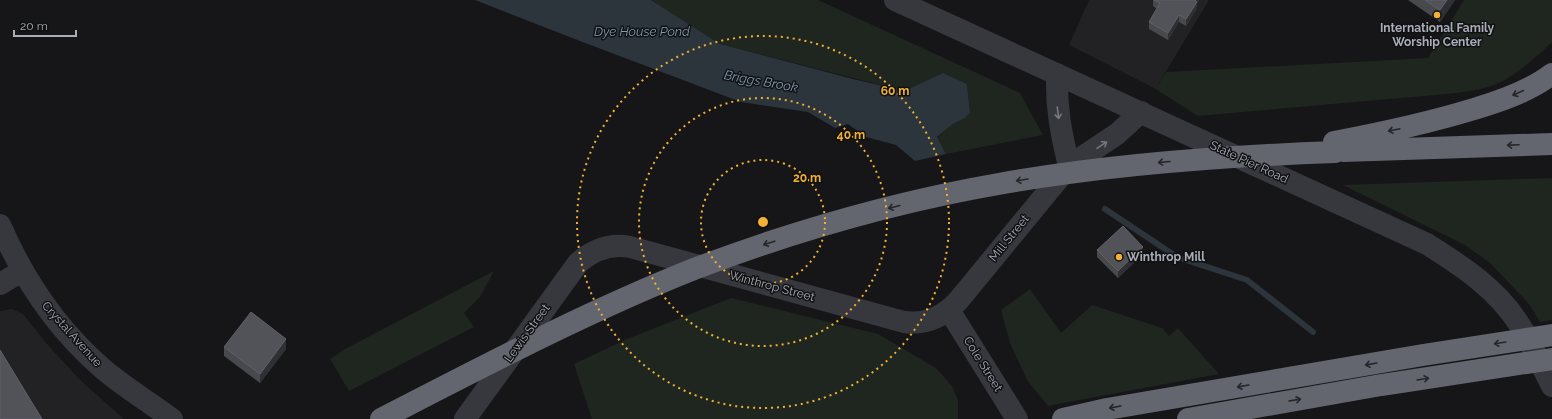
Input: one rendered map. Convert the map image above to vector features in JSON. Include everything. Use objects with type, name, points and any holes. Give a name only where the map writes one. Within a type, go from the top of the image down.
[{"type":"highway","points":[[1335,147],[1456,115],[1496,102],[1522,91],[1552,74]]},
{"type":"highway","points":[[381,419],[608,305],[696,269],[774,241],[863,214],[978,188],[1089,170],[1335,147],[1552,144]]},
{"type":"highway","points":[[1062,419],[1115,407],[1423,355],[1552,335]]},
{"type":"highway","points":[[1188,419],[1381,385],[1552,359]]},
{"type":"street","name":"State Pier Road","points":[[895,0],[1428,244],[1460,265],[1494,293],[1510,312],[1528,339],[1552,386]]},
{"type":"street","points":[[1057,74],[1058,117],[1068,166]]},
{"type":"street","name":"Mill Street","points":[[949,310],[1068,166],[1117,134],[1141,112]]},
{"type":"street","name":"Crystal Avenue","points":[[0,225],[22,271],[60,325],[92,359],[113,377],[172,419]]},
{"type":"street","name":"Winthrop Street","points":[[593,252],[608,246],[630,247],[904,322],[914,323],[927,321],[936,318],[949,310]]},
{"type":"street","name":"Lewis Street","points":[[465,419],[572,270],[578,263],[593,252]]},
{"type":"street","points":[[0,284],[22,271]]},
{"type":"street","name":"Cole Street","points":[[949,310],[1017,419]]},
{"type":"shaded area","points":[[651,0],[818,0],[1020,93],[1043,135],[946,154],[937,138],[953,124],[965,118],[970,113],[967,84],[943,73],[904,91],[720,44]]},
{"type":"shaded area","points":[[1089,0],[1209,0],[1156,88],[1154,88],[1069,45]]},
{"type":"shaded area","points":[[1464,0],[1552,0],[1552,42],[1526,66],[1503,81],[1489,87],[1458,93],[1198,116],[1154,88],[1156,88],[1166,72],[1428,58]]},
{"type":"shaded area","points":[[1552,178],[1552,320],[1540,322],[1529,304],[1490,263],[1465,245],[1343,185]]},
{"type":"shaded area","points":[[494,271],[480,297],[464,313],[474,327],[349,391],[330,359],[345,349]]},
{"type":"shaded area","points":[[1030,289],[1061,333],[1092,305],[1162,328],[1169,336],[1178,328],[1219,374],[1048,406],[1027,380],[1010,343],[1001,310]]},
{"type":"shaded area","points":[[731,298],[878,334],[936,368],[952,386],[958,400],[958,419],[592,419],[574,364],[627,339]]},
{"type":"shaded area","points":[[12,309],[23,314],[47,344],[80,380],[124,419],[0,419],[0,311]]},
{"type":"water","name":"Dye House Pond","points":[[475,0],[651,0],[720,44],[853,79],[904,91],[943,73],[967,84],[970,113],[937,137],[946,154],[915,161],[896,145],[866,137],[848,124],[835,128],[808,112],[741,102]]},
{"type":"building","points":[[1154,0],[1195,0],[1197,2],[1186,19],[1179,15],[1168,33],[1149,22],[1160,3]]},
{"type":"building","points":[[1425,0],[1447,0],[1440,10]]},
{"type":"building","name":"Winthrop Mill","points":[[1123,226],[1143,247],[1118,271],[1097,250]]},
{"type":"building","points":[[251,312],[286,339],[260,374],[224,347]]},
{"type":"building","points":[[0,350],[42,419],[0,419]]},
{"type":"waterway","points":[[1105,209],[1177,257],[1247,280],[1313,332]]},
{"type":"place","name":"International Family Worship Center","points":[[1437,15]]},
{"type":"place","name":"Winthrop Mill","points":[[1119,257]]},
{"type":"water label","name":"Briggs Brook","points":[[761,81]]}]
